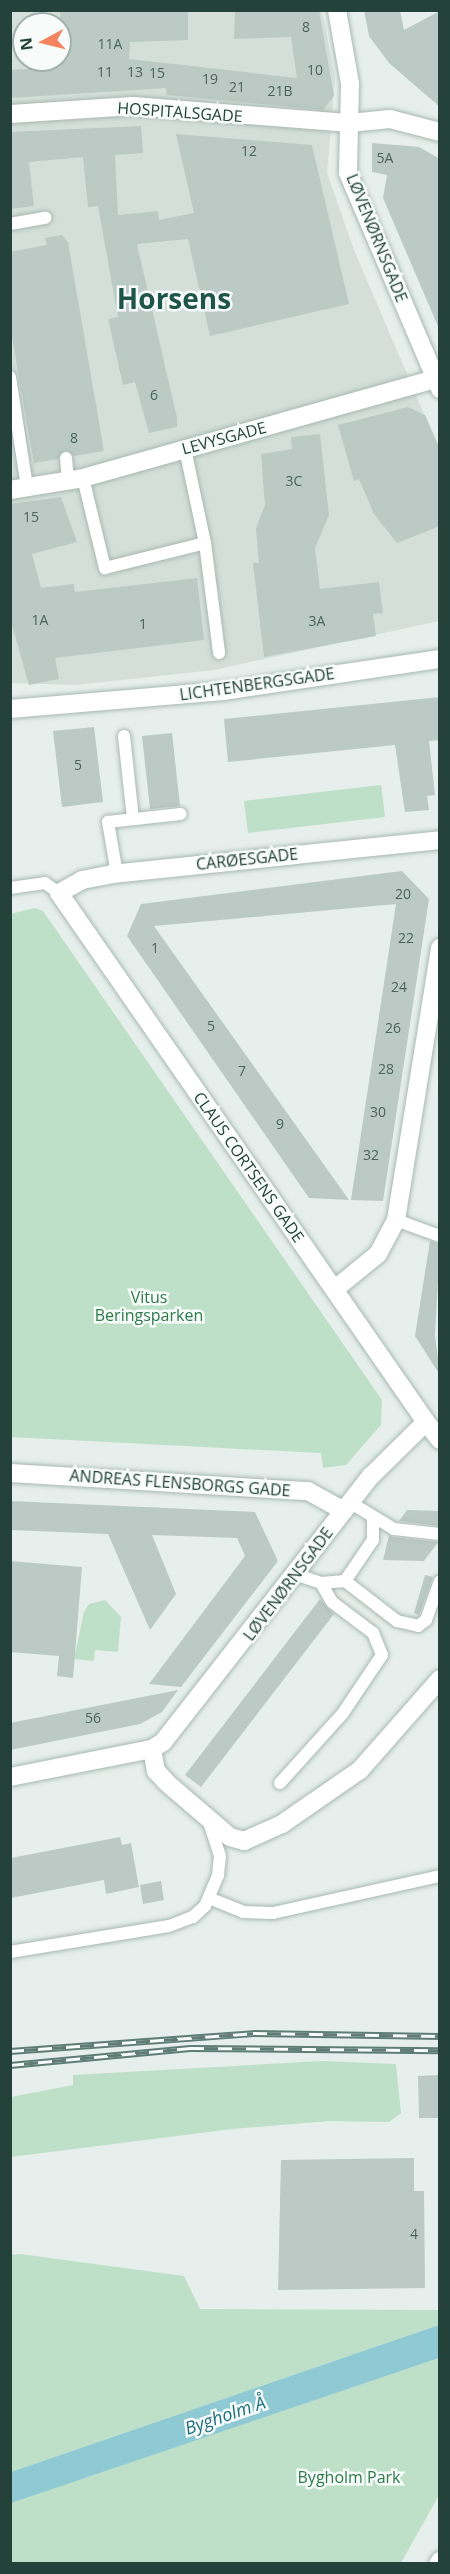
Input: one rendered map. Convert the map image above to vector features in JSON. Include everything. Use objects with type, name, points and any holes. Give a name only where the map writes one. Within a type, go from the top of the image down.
[{"type":"street","name":"LØVENØRNSGADE","points":[[337,10],[350,84],[348,173],[437,384]]},
{"type":"street","name":"HOSPITALSGADE","points":[[10,114],[133,106],[350,123],[407,120],[440,132]]},
{"type":"street","name":"LEVYSGADE","points":[[19,488],[76,479],[437,384]]},
{"type":"street","name":"LICHTENBERGSGADE","points":[[10,709],[74,706],[223,691],[440,659]]},
{"type":"street","name":"CARØESGADE","points":[[59,893],[82,880],[117,874],[440,840]]},
{"type":"street","name":"CLAUS CORTSENS GADE","points":[[59,893],[440,1440]]},
{"type":"street","points":[[334,1289],[378,1254],[396,1220],[440,948]]},
{"type":"street","name":"LØVENØRNSGADE","points":[[10,1777],[152,1749],[180,1725],[394,1448],[426,1422]]},
{"type":"street","name":"ANDREAS FLENSBORGS GADE","points":[[10,1473],[308,1491],[347,1507]]},
{"type":"street","points":[[152,1749],[156,1771],[230,1838],[244,1841],[282,1824],[360,1770],[438,1683]]},
{"type":"lane","points":[[10,224],[45,218]]},
{"type":"lane","points":[[10,377],[19,488]]},
{"type":"lane","points":[[185,449],[205,543],[219,653]]},
{"type":"lane","points":[[66,458],[76,479],[105,568],[205,543]]},
{"type":"lane","points":[[124,736],[133,819]]},
{"type":"lane","points":[[117,874],[108,822],[181,814]]},
{"type":"lane","points":[[10,888],[45,883],[59,893]]},
{"type":"lane","points":[[396,1220],[440,1236]]},
{"type":"lane","points":[[347,1507],[394,1529],[440,1534]]},
{"type":"lane","points":[[345,1581],[373,1540],[373,1520]]},
{"type":"lane","points":[[295,1574],[321,1583],[345,1581],[397,1621],[418,1626],[426,1620],[440,1581]]},
{"type":"lane","points":[[280,1783],[343,1713],[382,1655],[373,1633],[332,1602],[321,1583]]},
{"type":"lane","points":[[10,1952],[180,1923],[209,1898],[219,1856],[206,1817]]},
{"type":"lane","points":[[209,1898],[243,1912],[273,1913],[440,1876]]},
{"type":"shaded area","points":[[10,11],[322,11],[335,78],[327,173],[354,250],[439,449],[439,621],[214,670],[76,685],[11,683]]},
{"type":"green space","points":[[381,785],[385,817],[248,833],[244,801]]},
{"type":"green space","name":"Vitus Beringsparken","points":[[35,908],[43,911],[382,1400],[381,1425],[346,1465],[323,1468],[321,1453],[11,1437],[10,914]]},
{"type":"green space","points":[[105,1600],[121,1617],[118,1652],[95,1650],[94,1661],[74,1659],[84,1612],[89,1604]]},
{"type":"green space","points":[[322,2061],[396,2064],[401,2113],[389,2122],[330,2121],[232,2129],[11,2157],[11,2097],[73,2085],[73,2075]]},
{"type":"green space","points":[[20,2254],[184,2276],[200,2309],[439,2310],[439,2325],[11,2472],[10,2255]]},
{"type":"green space","name":"Bygholm Park","points":[[439,2358],[439,2495],[401,2563],[11,2563],[10,2503]]},
{"type":"water","name":"Bygholm Å","points":[[439,2325],[439,2358],[11,2503],[11,2472]]},
{"type":"building","points":[[60,10],[188,10],[188,40],[130,42],[129,59],[297,78],[291,37],[234,39],[235,10],[319,10],[334,96],[323,110],[167,95],[166,88],[10,98],[10,70],[12,72],[72,72],[72,12],[60,12]]},
{"type":"building","points":[[364,10],[400,10],[404,30],[440,11],[440,107],[389,63],[369,36]]},
{"type":"building","points":[[141,126],[143,153],[115,155],[118,215],[158,211],[159,220],[194,213],[176,134],[312,145],[349,304],[210,336],[188,239],[137,244],[177,418],[177,427],[149,433],[135,382],[123,385],[108,319],[118,317],[98,206],[88,207],[83,157],[29,162],[34,206],[10,209],[10,132]]},
{"type":"building","points":[[372,143],[419,147],[440,159],[440,331],[383,198],[387,175],[372,172]]},
{"type":"building","points":[[62,235],[68,242],[104,451],[74,456],[65,450],[58,459],[34,463],[10,326],[10,252],[47,245],[45,238]]},
{"type":"building","points":[[408,407],[425,415],[440,449],[440,526],[397,543],[374,514],[359,479],[354,481],[338,425]]},
{"type":"building","points":[[320,434],[329,515],[315,548],[320,589],[379,582],[383,613],[373,614],[376,636],[264,657],[253,563],[259,563],[256,528],[265,505],[261,454],[292,449],[291,437]]},
{"type":"building","points":[[61,497],[77,542],[32,554],[41,588],[74,584],[75,592],[197,578],[204,640],[55,658],[59,679],[29,685],[10,618],[10,504]]},
{"type":"building","points":[[440,697],[440,740],[429,741],[435,795],[427,796],[429,810],[405,812],[395,745],[228,762],[224,719]]},
{"type":"building","points":[[94,727],[103,802],[62,807],[53,731]]},
{"type":"building","points":[[172,733],[180,806],[150,809],[142,736]]},
{"type":"building","points":[[402,871],[429,899],[383,1201],[351,1200],[396,904],[154,926],[349,1200],[309,1198],[127,936],[141,904]]},
{"type":"building","points":[[430,1241],[440,1244],[435,1335],[440,1375],[415,1336]]},
{"type":"building","points":[[10,1501],[255,1512],[278,1561],[181,1687],[149,1684],[245,1556],[237,1538],[152,1535],[176,1594],[150,1630],[108,1534],[10,1530]]},
{"type":"building","points":[[407,1510],[440,1511],[440,1526],[399,1521]]},
{"type":"building","points":[[389,1535],[438,1542],[424,1561],[383,1560]]},
{"type":"building","points":[[10,1561],[82,1567],[73,1678],[57,1676],[59,1656],[10,1652]]},
{"type":"building","points":[[425,1575],[433,1577],[419,1615],[414,1613]]},
{"type":"building","points":[[320,1599],[334,1614],[201,1787],[185,1775]]},
{"type":"building","points":[[178,1690],[162,1712],[140,1724],[10,1750],[10,1723]]},
{"type":"building","points":[[120,1837],[122,1845],[131,1843],[139,1887],[106,1894],[104,1880],[11,1898],[11,1858]]},
{"type":"building","points":[[161,1881],[164,1900],[143,1904],[140,1885]]},
{"type":"building","points":[[440,2075],[440,2118],[419,2118],[418,2076]]},
{"type":"building","points":[[414,2158],[414,2191],[424,2191],[425,2288],[278,2290],[281,2160]]},
{"type":"railway","points":[[10,2051],[253,2033],[440,2036]]},
{"type":"railway","points":[[10,2065],[190,2048],[440,2050]]},
{"type":"district","name":"Horsens","points":[[174,298]]}]
